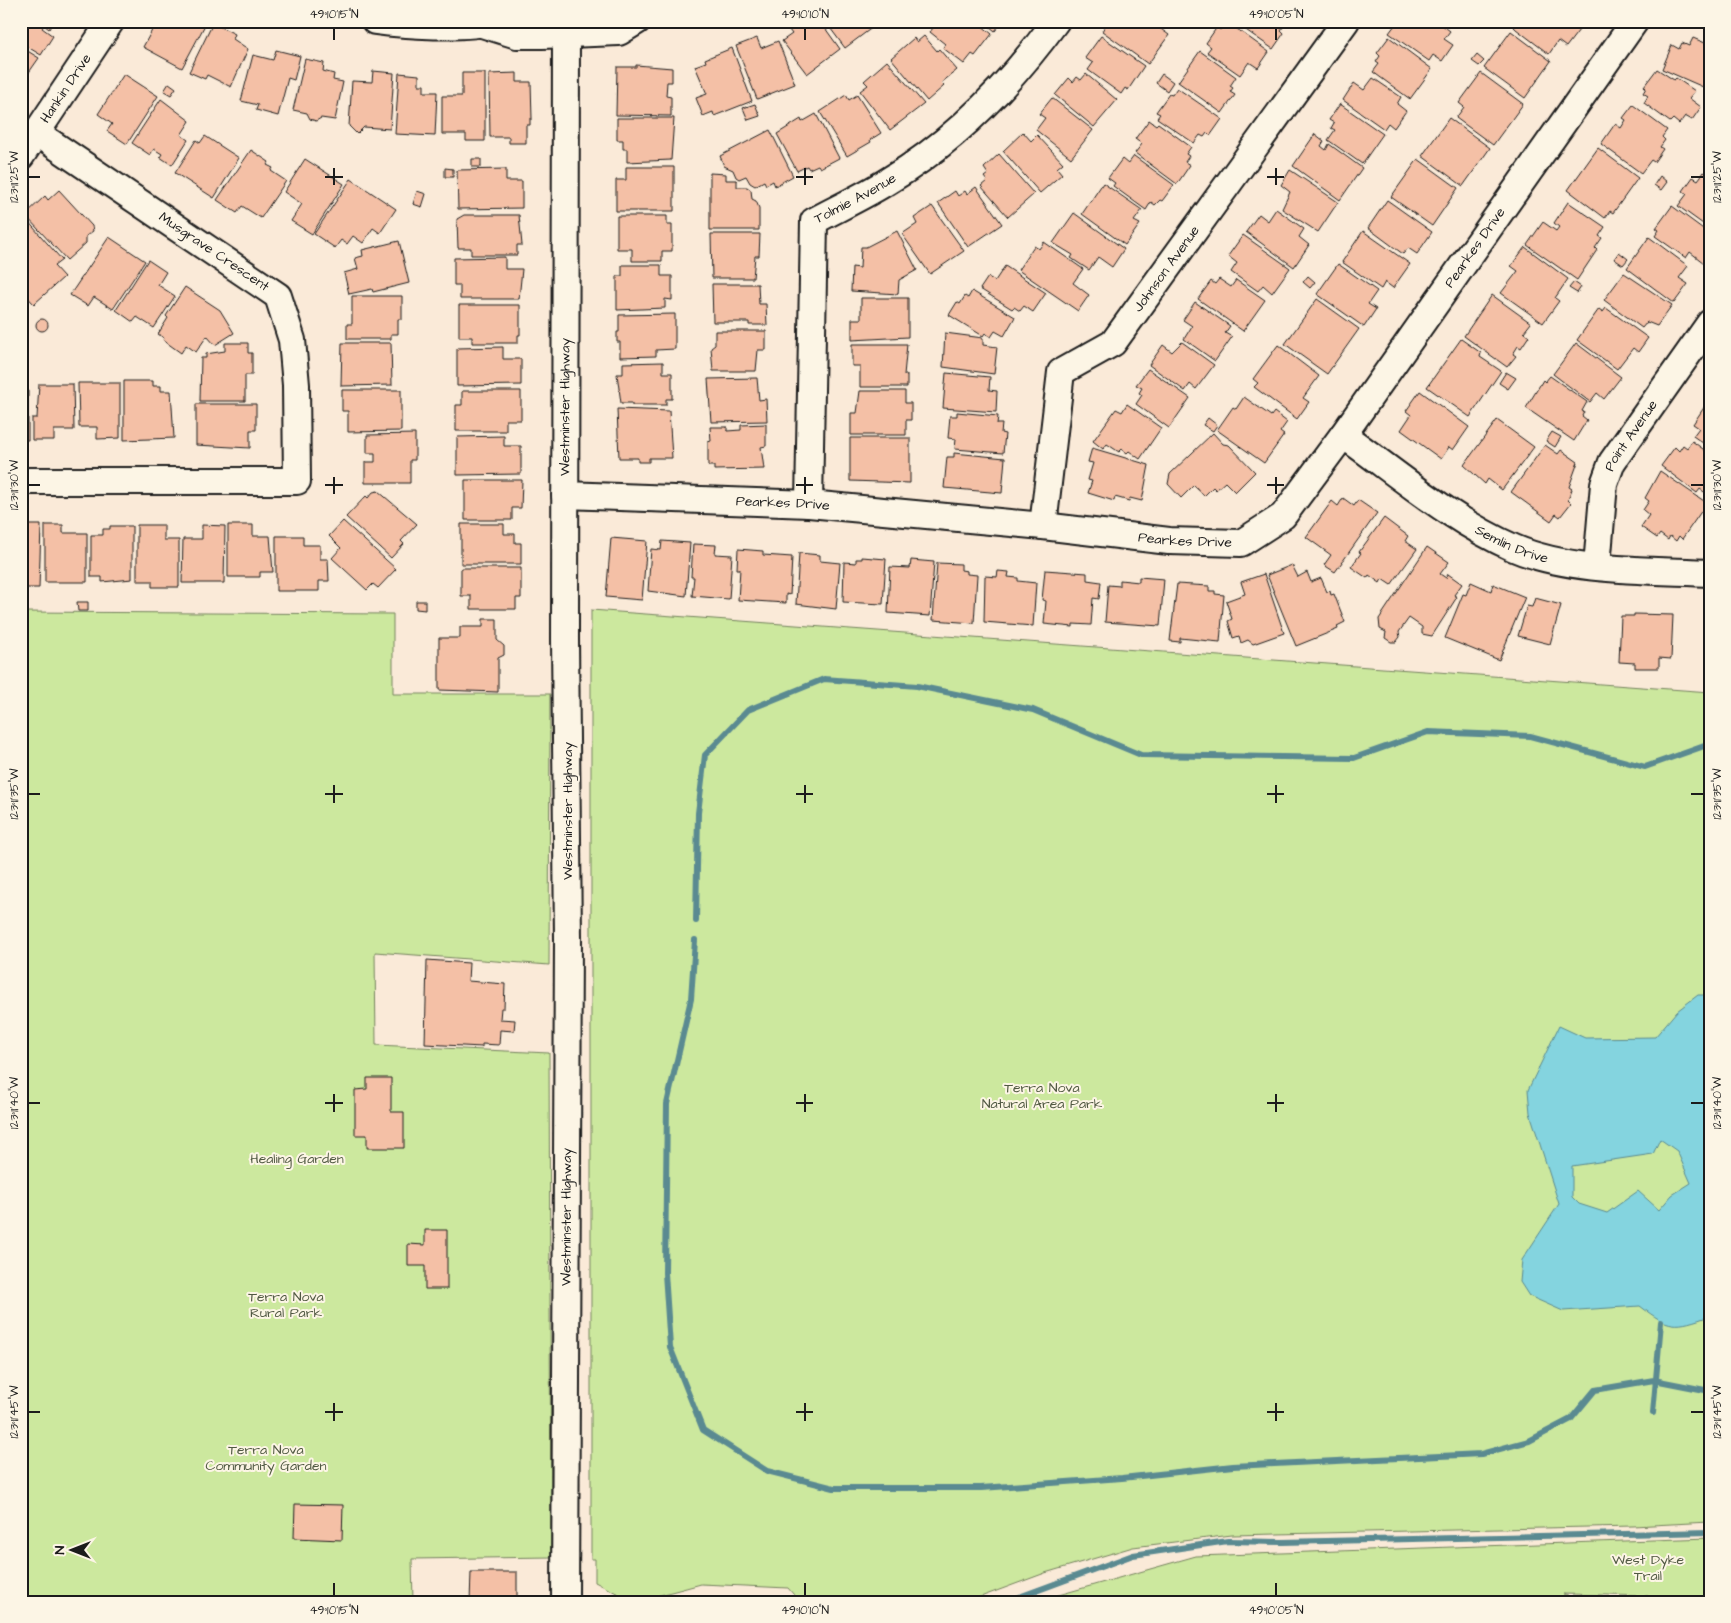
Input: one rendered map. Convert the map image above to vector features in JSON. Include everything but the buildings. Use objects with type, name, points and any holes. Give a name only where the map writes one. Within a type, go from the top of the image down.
[{"type":"street","name":"Hankin Drive","points":[[21,156],[38,134],[111,21]]},
{"type":"street","points":[[375,21],[487,23],[517,35],[566,28],[619,32],[637,21]]},
{"type":"street","name":"Tolmie Avenue","points":[[809,504],[814,221],[889,181],[984,108],[1034,51],[1056,21]]},
{"type":"street","name":"Johnson Avenue","points":[[1042,526],[1061,372],[1113,342],[1346,21]]},
{"type":"street","name":"Pearkes Drive","points":[[566,495],[809,504],[1042,526],[1169,541],[1240,543],[1283,516],[1343,435],[1635,21]]},
{"type":"street","name":"Westminster Highway","points":[[565,1602],[568,940],[566,28]]},
{"type":"street","name":"Musgrave Crescent","points":[[21,481],[297,481],[296,385],[292,340],[278,296],[38,134]]},
{"type":"street","name":"Point Avenue","points":[[1597,566],[1603,492],[1609,469],[1622,445],[1710,323]]},
{"type":"street","name":"Semlin Drive","points":[[1343,435],[1433,500],[1478,530],[1508,545],[1550,559],[1597,566],[1710,573]]},
{"type":"green space","name":"Terra Nova Natural Area Park","points":[[591,610],[1710,692],[1710,1522],[1633,1526],[1232,1535],[1133,1547],[1045,1573],[967,1602],[800,1602],[788,1588],[701,1584],[634,1602],[595,1582],[595,1559],[591,1559]]},
{"type":"green space","name":"Terra Nova Rural Park","points":[[21,612],[393,614],[393,694],[550,694],[549,965],[375,952],[376,1045],[549,1053],[551,1557],[412,1559],[413,1602],[21,1602]]},
{"type":"green space","name":"West Dyke Trail","points":[[1710,1538],[1710,1602],[1634,1602],[1648,1596],[1563,1594],[1579,1602],[1034,1602],[1196,1556]]},
{"type":"water","points":[[1698,995],[1710,995],[1710,1316],[1689,1323],[1673,1324],[1659,1319],[1640,1306],[1563,1311],[1529,1296],[1520,1282],[1522,1260],[1559,1204],[1530,1113],[1528,1090],[1559,1026],[1585,1038],[1655,1037],[1677,1011]],"holes":[[[1660,1139],[1677,1151],[1691,1183],[1672,1195],[1659,1210],[1638,1191],[1607,1213],[1579,1204],[1572,1197],[1572,1166],[1653,1154]]]},
{"type":"waterway","points":[[696,921],[698,813],[705,755],[748,710],[824,679],[917,686],[1033,710],[1141,755],[1354,758],[1428,732],[1530,736],[1645,767],[1710,744]]},
{"type":"waterway","points":[[695,940],[691,999],[667,1104],[665,1273],[670,1347],[703,1430],[767,1471],[834,1488],[981,1488],[1122,1478],[1233,1466],[1481,1454],[1529,1441],[1571,1419],[1595,1390],[1654,1380],[1710,1391]]},
{"type":"waterway","points":[[1653,1413],[1661,1322]]},
{"type":"waterway","points":[[1006,1602],[1133,1555],[1228,1541],[1282,1542],[1710,1532]]},
{"type":"park label","name":"Healing Garden","points":[[297,1159]]},
{"type":"park label","name":"Terra Nova Community Garden","points":[[266,1458]]}]
